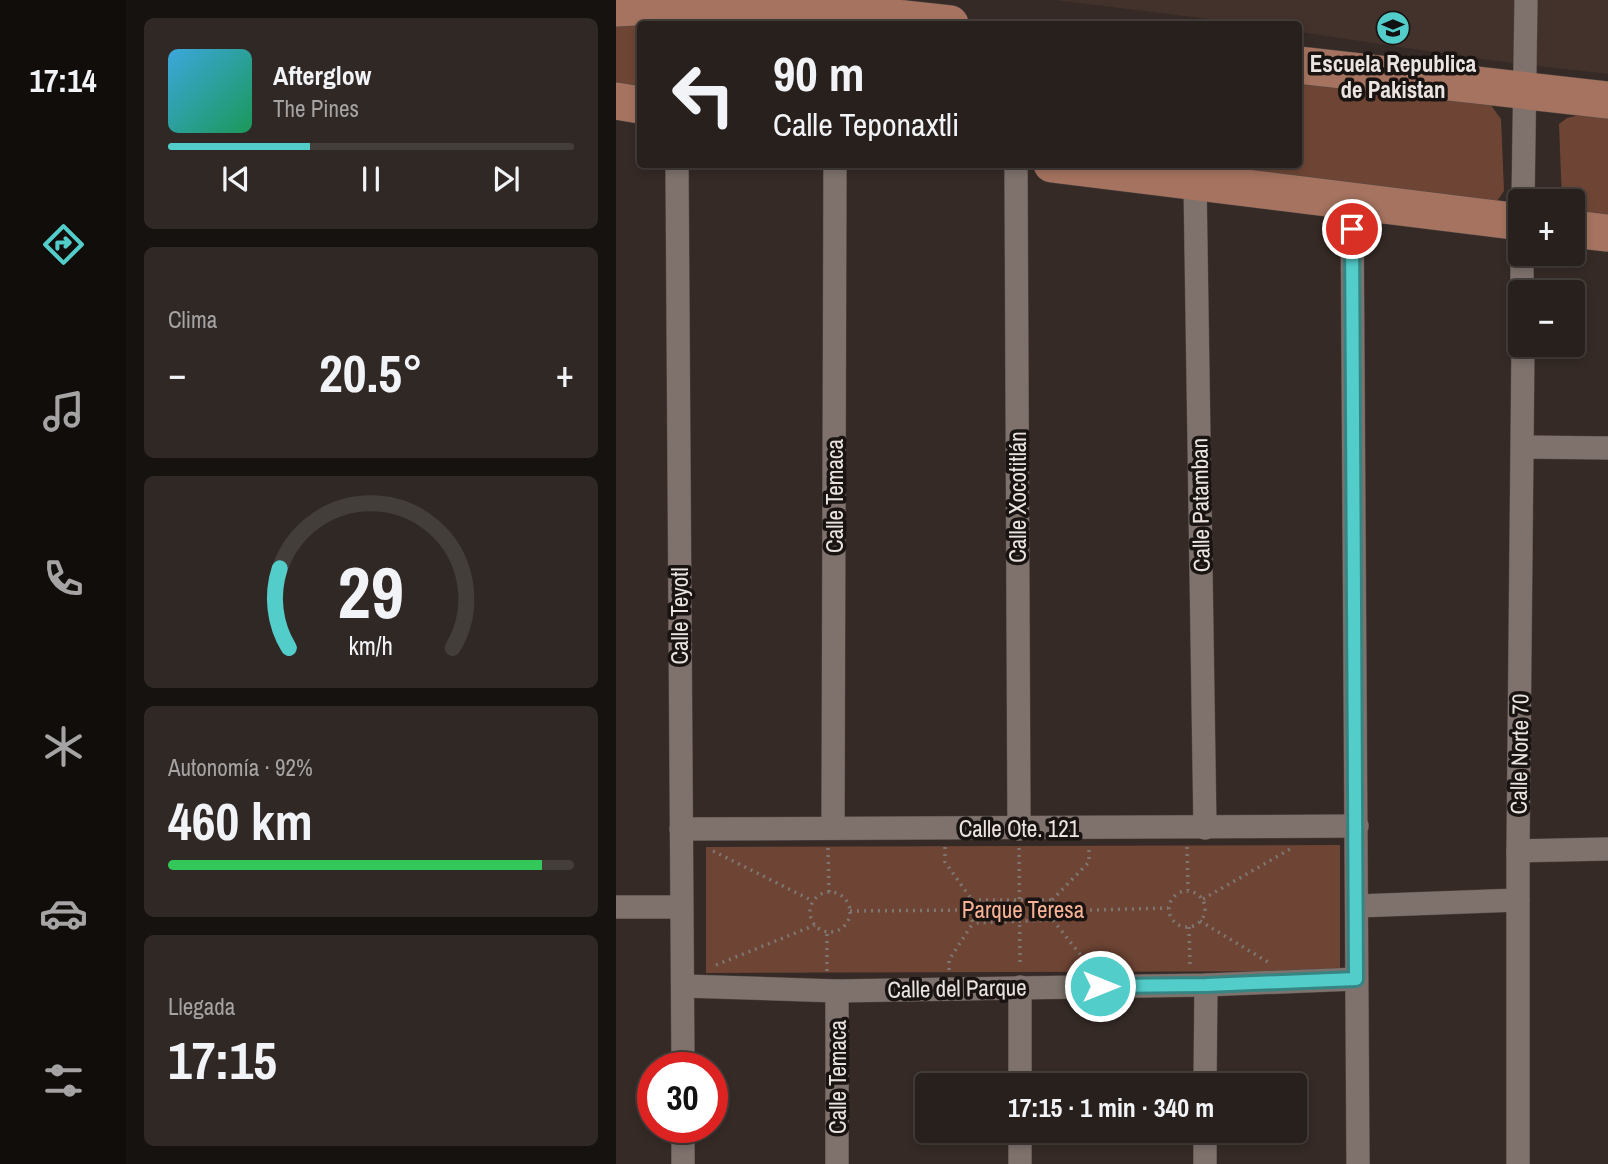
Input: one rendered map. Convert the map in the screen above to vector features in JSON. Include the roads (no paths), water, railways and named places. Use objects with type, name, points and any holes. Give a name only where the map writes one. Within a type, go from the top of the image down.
[{"type":"main road","points":[[616,8],[732,2],[923,21]]},
{"type":"main road","points":[[1302,65],[1608,100]]},
{"type":"main road","points":[[616,101],[637,104]]},
{"type":"main road","points":[[1084,168],[1508,220]]},
{"type":"main road","points":[[1585,230],[1608,233]]},
{"type":"street","points":[[1523,189],[1526,0]]},
{"type":"street","name":"Calle Teyotl","points":[[677,168],[683,1052]]},
{"type":"street","name":"Calle Temaca","points":[[830,834],[835,168]]},
{"type":"street","name":"Calle Xocotitlán","points":[[1016,168],[1019,829]]},
{"type":"street","name":"Calle Patamban","points":[[1195,182],[1196,834]]},
{"type":"street","points":[[1352,201],[1358,1164]]},
{"type":"street","name":"Calle Norte 70","points":[[1518,1164],[1522,357]]},
{"type":"street","points":[[1523,447],[1608,448]]},
{"type":"street","name":"Calle Ote. 121","points":[[681,829],[830,834],[1019,829],[1196,834],[1357,826]]},
{"type":"street","points":[[1518,851],[1608,849]]},
{"type":"street","points":[[1357,906],[1518,900]]},
{"type":"street","points":[[616,906],[681,907]]},
{"type":"street","name":"Calle del Parque","points":[[684,986],[832,983],[1020,987],[1198,980],[1356,979]]},
{"type":"street","points":[[1198,980],[1204,1073]]},
{"type":"street","name":"Calle Temaca","points":[[832,983],[837,1164]]},
{"type":"street","points":[[1020,987],[1020,1073]]},
{"type":"street","points":[[683,1143],[683,1164]]},
{"type":"street","points":[[1020,1143],[1020,1164]]},
{"type":"street","points":[[1205,1143],[1205,1164]]},
{"type":"place","name":"Escuela Republica de Pakistan","points":[[1393,28]]},
{"type":"park label","name":"Parque Teresa","points":[[1023,909]]}]
